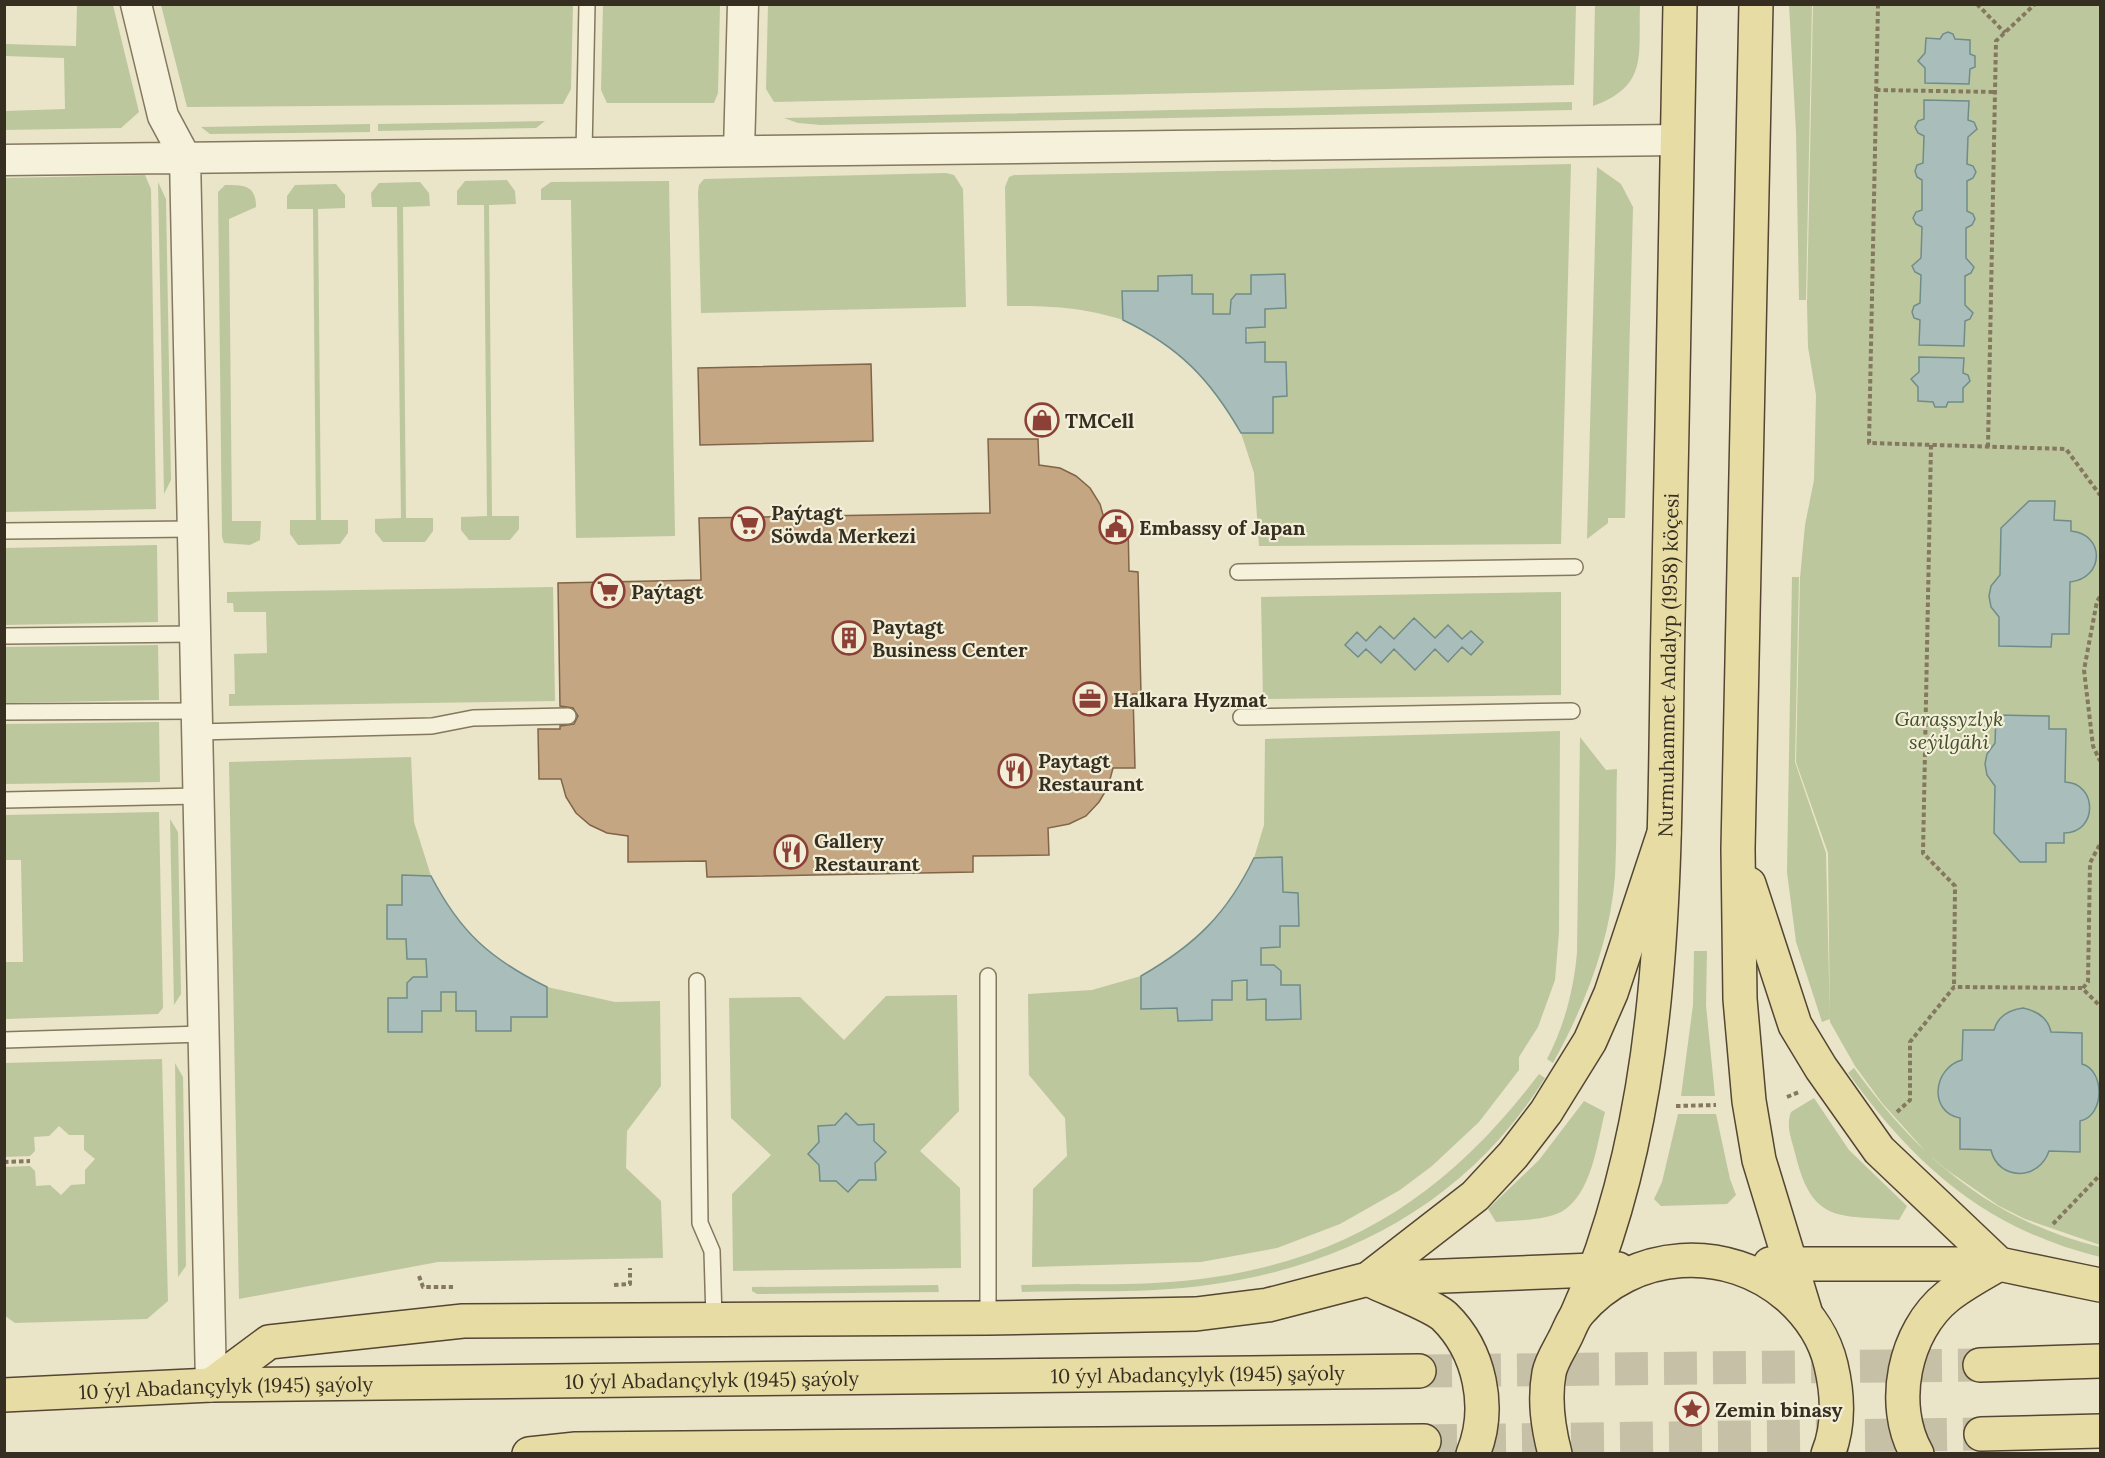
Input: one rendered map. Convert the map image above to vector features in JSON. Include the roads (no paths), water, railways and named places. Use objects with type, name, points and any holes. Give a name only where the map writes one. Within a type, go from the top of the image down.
[{"type":"main road","name":"Nurmuhammet Andalyp (1958) köçesi","points":[[1555,1454],[1546,1418],[1549,1371],[1597,1268],[1638,1116],[1654,1000],[1664,833],[1680,4]]},
{"type":"main road","points":[[1756,4],[1738,849],[1740,999],[1751,1116],[1758,1160],[1805,1311],[1828,1350],[1838,1394],[1834,1439],[1828,1454]]},
{"type":"main road","points":[[1368,1279],[1475,1196],[1513,1155],[1552,1102],[1590,1041],[1611,993],[1664,833]]},
{"type":"main road","points":[[1738,849],[1782,992],[1795,1024],[1821,1068],[1879,1150],[1999,1264]]},
{"type":"main road","points":[[211,1385],[269,1342],[463,1321],[988,1318],[1196,1314],[1268,1305],[1368,1279],[1597,1268],[1637,1269],[1683,1258],[1728,1263],[1999,1264],[2100,1285]]},
{"type":"main road","points":[[1728,1263],[1770,1281],[1805,1311]]},
{"type":"main road","points":[[1917,1454],[1911,1443],[1903,1398],[1904,1372],[1912,1345],[1925,1321],[1947,1296],[1999,1264]]},
{"type":"main road","points":[[1577,1314],[1597,1293],[1637,1269]]},
{"type":"main road","points":[[1368,1279],[1443,1315],[1469,1350],[1484,1399],[1481,1434],[1473,1454]]},
{"type":"main road","points":[[1980,1365],[2100,1361]]},
{"type":"main road","name":"10 ýyl Abadançylyk (1945) şaýoly","points":[[4,1395],[211,1385],[1419,1371]]},
{"type":"main road","points":[[1981,1434],[2100,1431]]},
{"type":"main road","points":[[529,1454],[576,1449],[1424,1441]]},
{"type":"street","points":[[136,4],[163,116],[185,157],[211,1385]]},
{"type":"street","points":[[739,150],[743,4]]},
{"type":"street","points":[[4,160],[1678,140]]},
{"type":"lane","points":[[584,152],[588,4]]},
{"type":"lane","points":[[4,531],[193,529]]},
{"type":"lane","points":[[1238,572],[1575,567]]},
{"type":"lane","points":[[4,636],[195,634]]},
{"type":"lane","points":[[1241,717],[1572,711]]},
{"type":"lane","points":[[4,712],[197,722],[432,726],[473,718],[568,716]]},
{"type":"lane","points":[[4,800],[198,796]]},
{"type":"lane","points":[[988,976],[988,1318]]},
{"type":"lane","points":[[697,981],[700,1223],[712,1251],[714,1319]]},
{"type":"lane","points":[[4,1041],[203,1034]]},
{"type":"tunnel","points":[[1419,1371],[1980,1365]]},
{"type":"tunnel","points":[[1424,1441],[1981,1434]]},
{"type":"place","name":"TMCell","points":[[1042,420]]},
{"type":"place","name":"Paýtagt Söwda Merkezi","points":[[748,524]]},
{"type":"place","name":"Embassy of Japan","points":[[1116,527]]},
{"type":"place","name":"Paýtagt","points":[[608,591]]},
{"type":"place","name":"Paytagt Business Center","points":[[849,638]]},
{"type":"place","name":"Halkara Hyzmat","points":[[1090,699]]},
{"type":"place","name":"Paytagt Restaurant","points":[[1015,771]]},
{"type":"place","name":"Gallery Restaurant","points":[[791,852]]},
{"type":"place","name":"Zemin binasy","points":[[1692,1409]]},
{"type":"park label","name":"Garaşsyzlyk seýilgähi","points":[[1949,730]]}]
